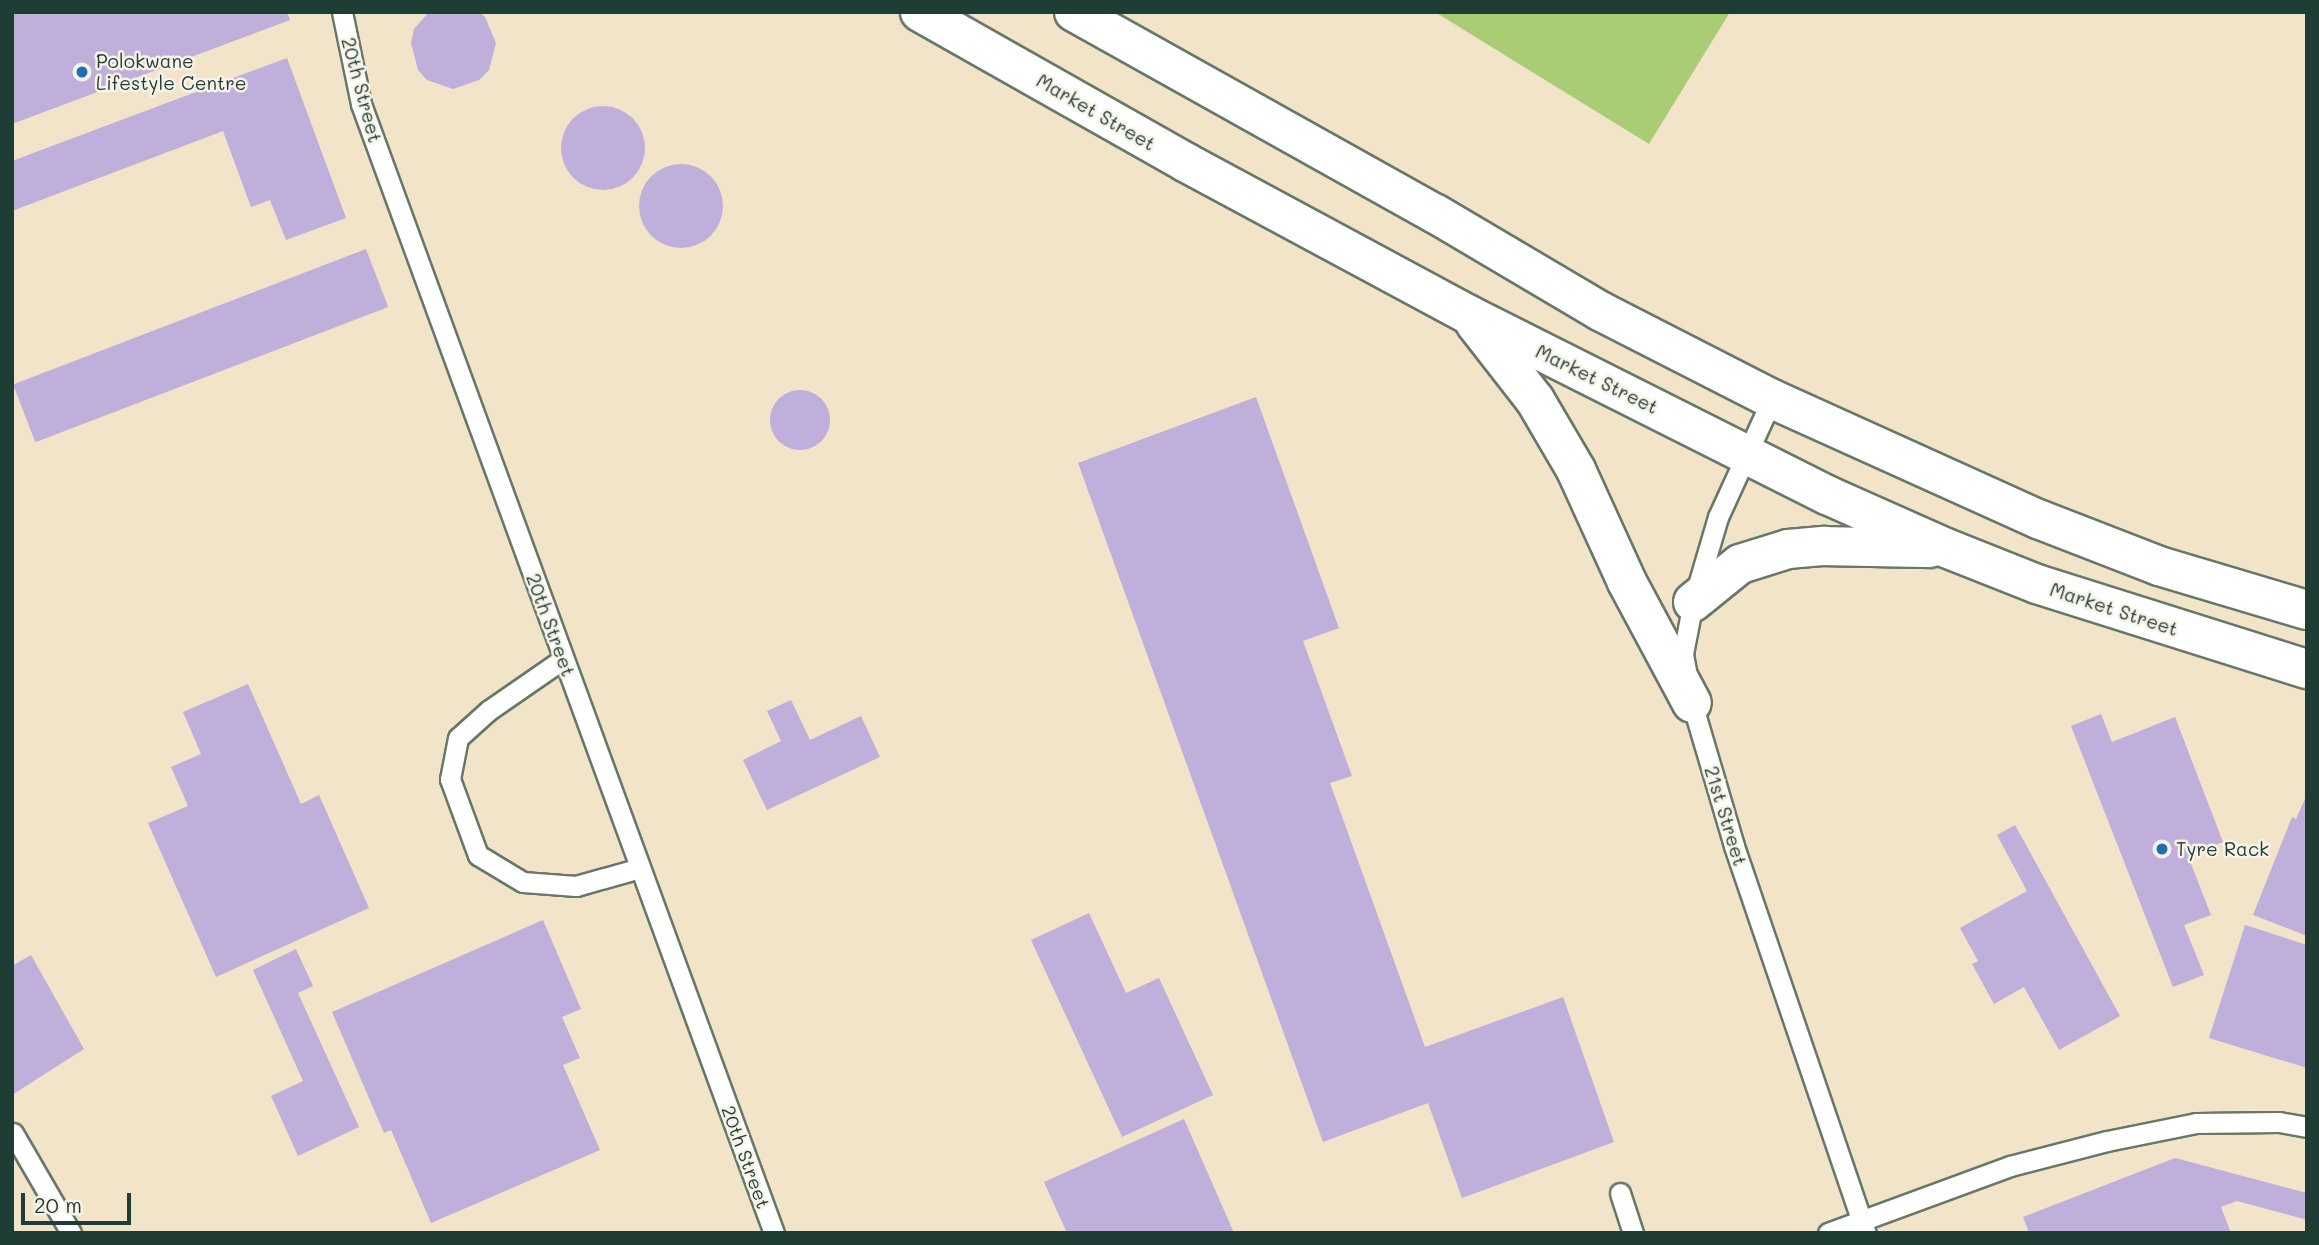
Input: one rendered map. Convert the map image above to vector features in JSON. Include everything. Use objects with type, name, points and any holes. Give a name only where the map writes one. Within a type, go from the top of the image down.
[{"type":"main road","name":"Market Street","points":[[920,12],[1185,162],[1469,315],[1745,453],[1946,548],[2036,584],[2307,669]]},
{"type":"main road","points":[[1073,12],[1436,214],[1600,311],[1772,399],[2038,519],[2159,566],[2307,610]]},
{"type":"main road","points":[[1469,315],[1535,400],[1576,470],[1627,582],[1692,703]]},
{"type":"main road","points":[[1693,602],[1740,564],[1788,550],[1825,546],[1946,548]]},
{"type":"lane","name":"20th Street","points":[[342,12],[361,104],[774,1233]]},
{"type":"lane","name":"21st Street","points":[[1772,399],[1718,516],[1693,602],[1683,654],[1692,703],[1734,846],[1864,1226]]},
{"type":"lane","points":[[563,659],[488,711],[458,738],[450,779],[478,855],[523,882],[576,886],[640,868]]},
{"type":"lane","points":[[1828,1233],[1864,1226],[2010,1166],[2107,1141],[2196,1123],[2279,1122],[2307,1127]]},
{"type":"lane","points":[[13,1133],[71,1233]]},
{"type":"lane","points":[[1620,1193],[1633,1233]]},
{"type":"green space","points":[[1435,12],[1730,12],[1649,144]]},
{"type":"building","name":"Polokwane Lifestyle Centre","points":[[12,12],[287,12],[290,20],[12,124]]},
{"type":"building","points":[[429,12],[479,12],[485,17],[496,43],[489,70],[479,80],[453,89],[427,80],[418,70],[411,43],[414,29]]},
{"type":"building","points":[[287,58],[346,218],[286,240],[270,200],[251,207],[223,131],[12,211],[12,161]]},
{"type":"building","points":[[603,106],[619,109],[633,118],[642,132],[645,148],[642,164],[633,178],[619,187],[603,190],[587,187],[573,178],[564,164],[561,148],[564,132],[573,118],[587,109]]},
{"type":"building","points":[[681,164],[697,167],[711,176],[720,190],[723,206],[720,222],[711,236],[697,245],[681,248],[665,245],[651,236],[642,222],[639,206],[642,190],[651,176],[665,167]]},
{"type":"building","points":[[366,249],[388,307],[35,442],[13,384]]},
{"type":"building","points":[[800,390],[821,399],[830,420],[821,441],[800,450],[779,441],[770,420],[779,399]]},
{"type":"building","points":[[1256,397],[1339,628],[1303,641],[1352,776],[1330,783],[1425,1047],[1563,997],[1614,1142],[1462,1198],[1428,1103],[1323,1142],[1078,463]]},
{"type":"building","points":[[248,684],[301,804],[319,795],[369,908],[216,977],[148,823],[188,806],[171,767],[201,754],[183,712]]},
{"type":"building","points":[[791,700],[810,740],[861,716],[880,757],[767,810],[743,760],[781,741],[767,711]]},
{"type":"building","name":"Tyre Rack","points":[[2101,714],[2112,742],[2175,717],[2223,842],[2188,856],[2211,915],[2184,925],[2204,975],[2173,987],[2071,726]]},
{"type":"building","points":[[2307,794],[2307,936],[2253,915],[2292,817],[2296,819]]},
{"type":"building","points":[[2015,825],[2120,1016],[2059,1050],[2024,987],[1994,1004],[1972,964],[1978,961],[1960,928],[2027,891],[1997,835]]},
{"type":"building","points":[[1089,913],[1126,993],[1159,978],[1213,1095],[1122,1137],[1031,940]]},
{"type":"building","points":[[543,920],[581,1009],[562,1017],[580,1058],[563,1065],[600,1150],[431,1223],[391,1130],[384,1133],[332,1012]]},
{"type":"building","points":[[2245,925],[2307,945],[2307,1068],[2209,1038]]},
{"type":"building","points":[[296,949],[313,986],[298,993],[359,1127],[298,1156],[271,1096],[303,1081],[253,970]]},
{"type":"building","points":[[31,955],[84,1049],[12,1095],[12,966]]},
{"type":"building","points":[[1184,1119],[1234,1233],[1067,1233],[1044,1182]]},
{"type":"building","points":[[2175,1158],[2307,1193],[2307,1220],[2237,1201],[2221,1207],[2231,1233],[2029,1233],[2023,1217]]},
{"type":"place","name":"Polokwane Lifestyle Centre","points":[[82,72]]},
{"type":"place","name":"Tyre Rack","points":[[2162,849]]}]
